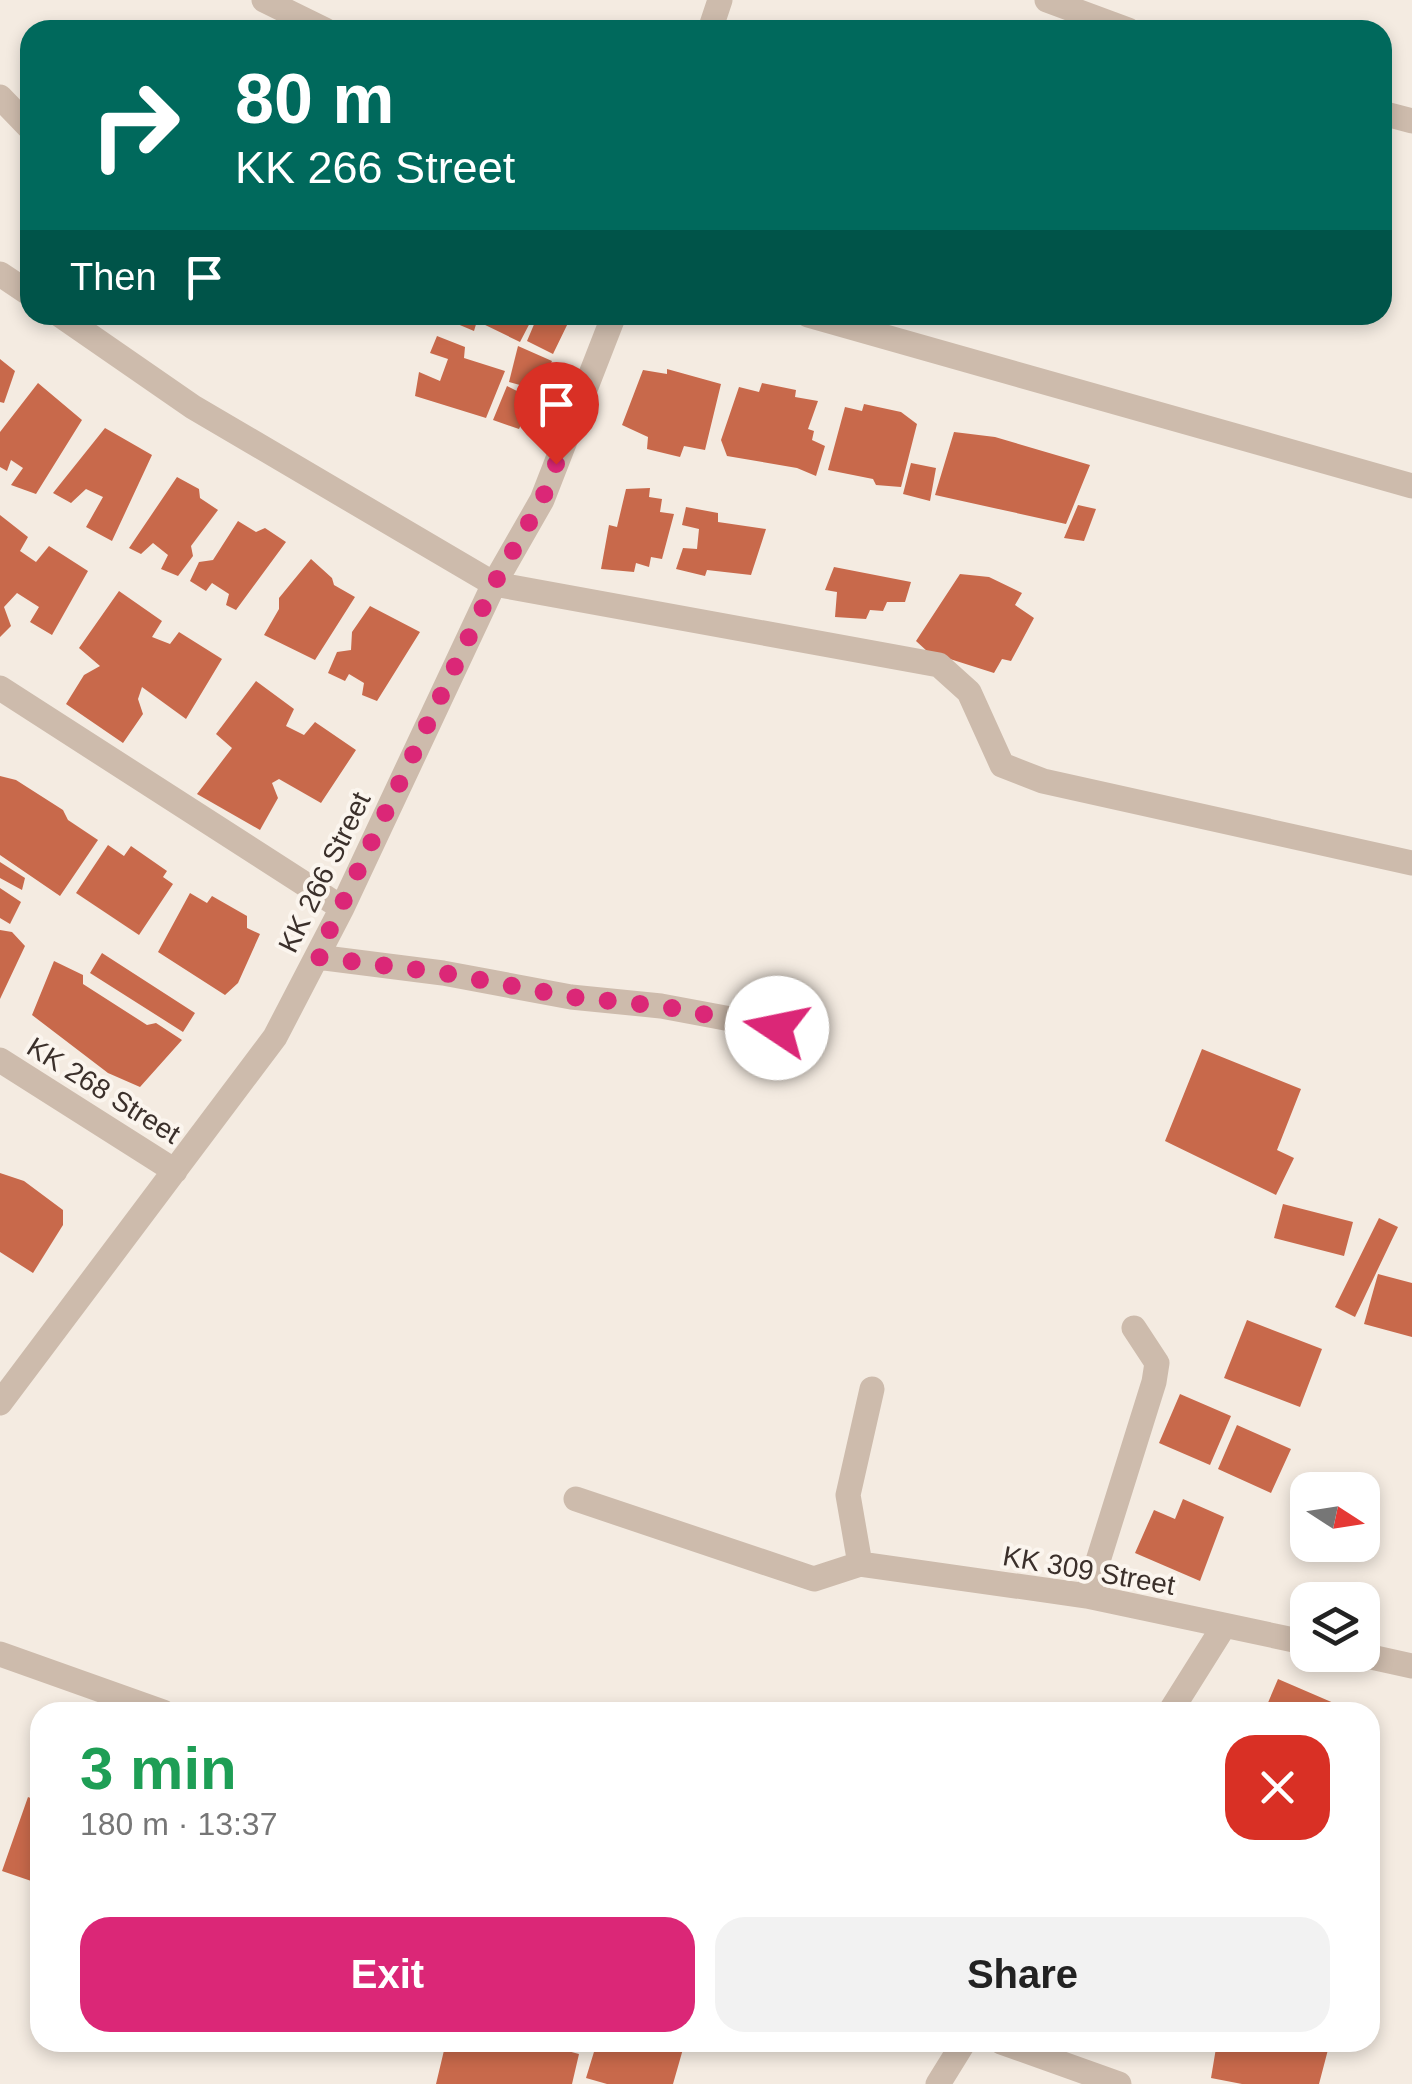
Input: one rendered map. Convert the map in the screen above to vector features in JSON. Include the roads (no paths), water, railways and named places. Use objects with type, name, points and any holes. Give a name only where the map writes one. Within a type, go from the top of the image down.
[{"type":"street","points":[[264,0],[305,20]]},
{"type":"street","points":[[1047,0],[1101,20]]},
{"type":"street","points":[[0,97],[20,118]]},
{"type":"street","points":[[75,325],[194,407],[494,584],[939,665],[969,692],[1002,764],[1043,782],[1412,862]]},
{"type":"street","name":"KK 266 Street","points":[[0,1403],[275,1037],[342,908],[494,584],[542,500],[610,325]]},
{"type":"street","points":[[843,325],[1412,486]]},
{"type":"street","points":[[0,688],[342,908]]},
{"type":"street","points":[[317,957],[444,973],[571,997],[661,1006],[816,1035]]},
{"type":"street","name":"KK 268 Street","points":[[0,1060],[175,1171]]},
{"type":"street","points":[[1087,1596],[1154,1382],[1157,1363],[1134,1328]]},
{"type":"street","points":[[576,1499],[814,1579],[860,1564],[848,1495],[872,1389]]},
{"type":"street","name":"KK 309 Street","points":[[860,1564],[1087,1596],[1290,1639]]},
{"type":"street","points":[[1176,1702],[1224,1626]]},
{"type":"street","points":[[0,1654],[134,1702]]},
{"type":"street","points":[[1380,1659],[1412,1666]]},
{"type":"street","points":[[938,2084],[958,2052]]},
{"type":"street","points":[[1029,2052],[1119,2084]]}]
